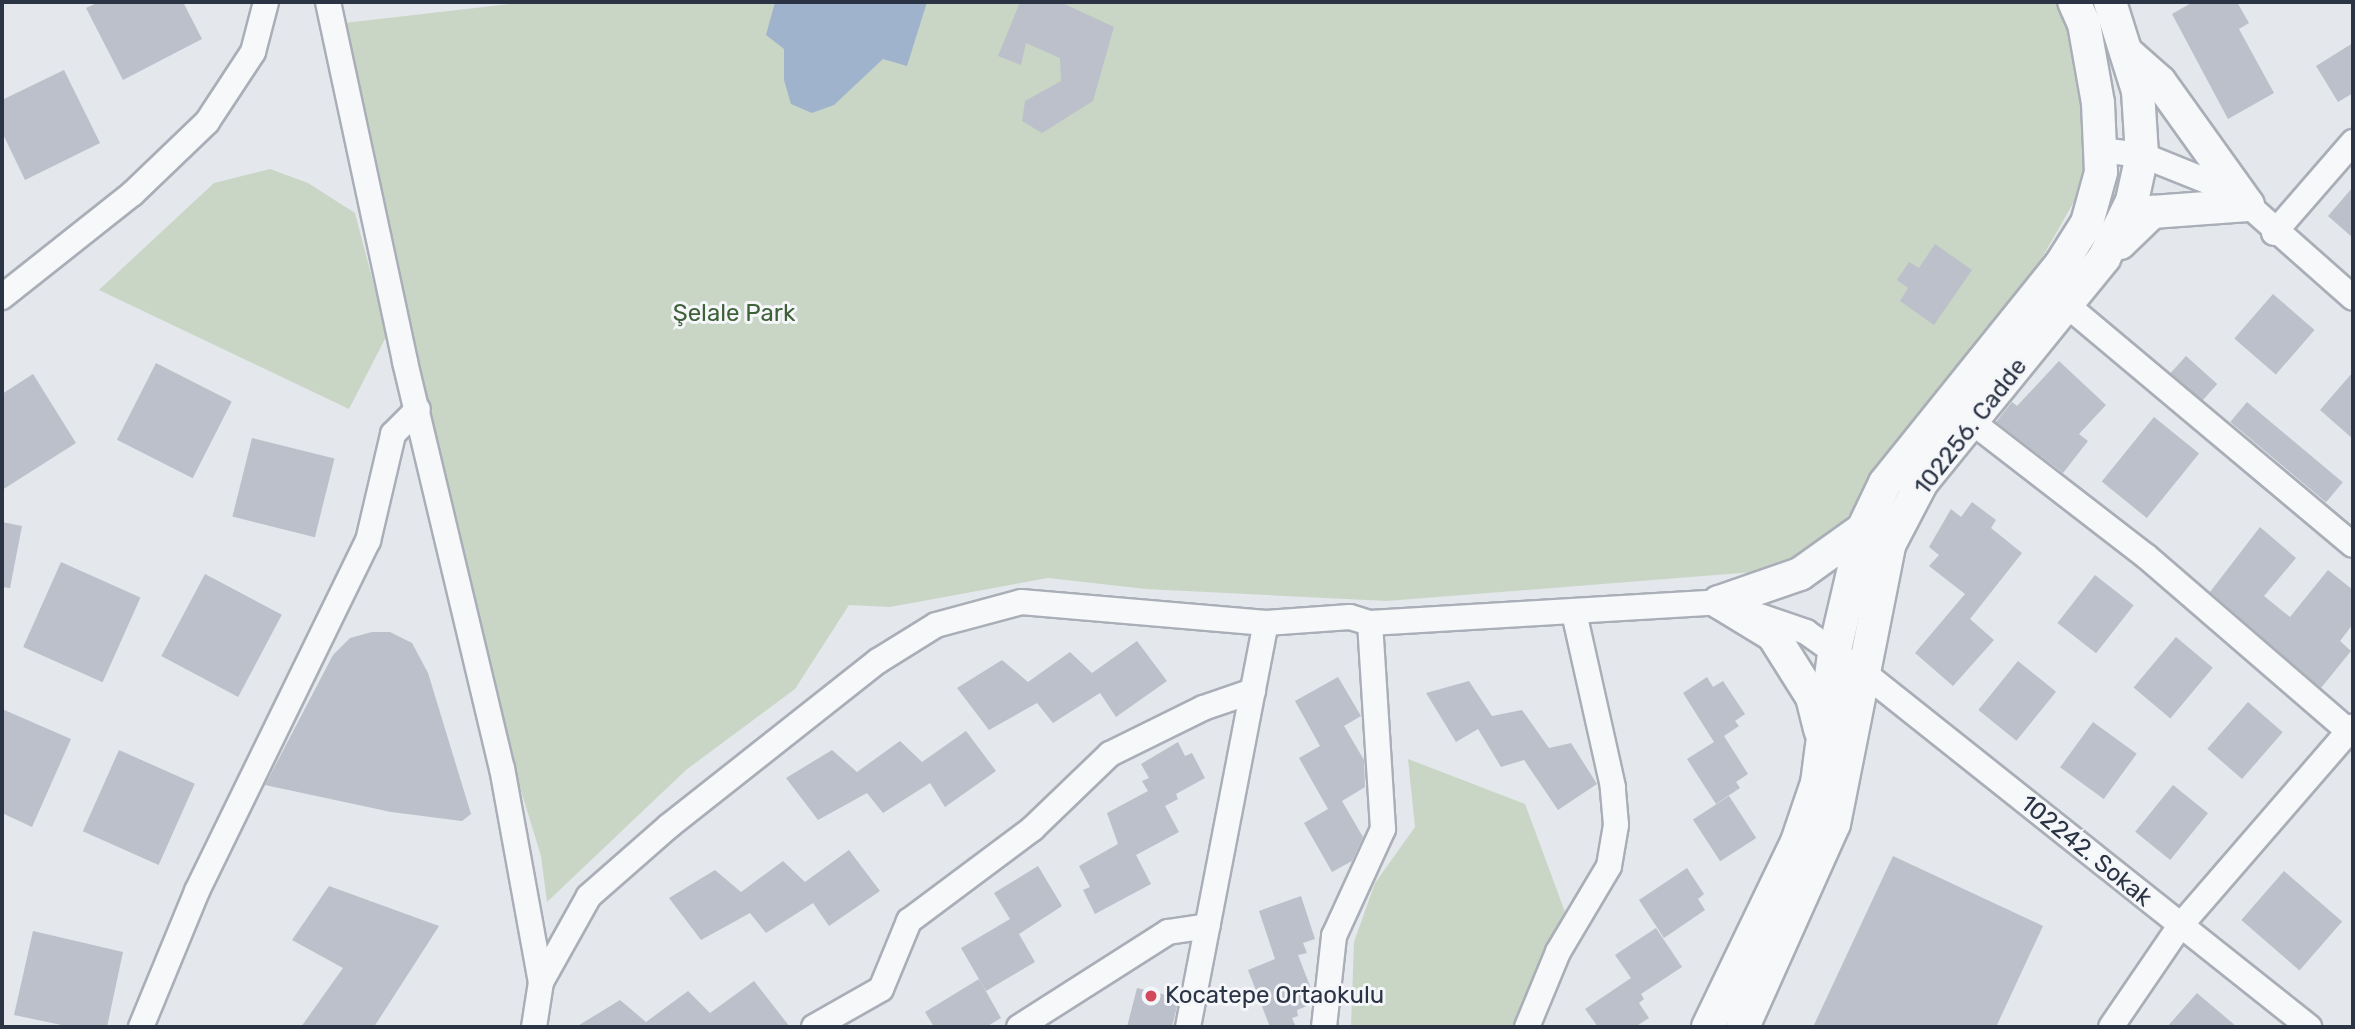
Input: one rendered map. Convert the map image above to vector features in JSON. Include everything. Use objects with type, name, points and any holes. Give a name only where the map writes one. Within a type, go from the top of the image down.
[{"type":"street","points":[[2,297],[132,194],[207,122],[253,52],[266,2]]},
{"type":"street","points":[[328,2],[418,409],[502,768],[541,982],[534,1027]]},
{"type":"street","name":"102256. Cadde","points":[[1708,1027],[1797,842],[1817,783],[1834,654],[1863,529],[1885,483],[2062,264],[2087,223],[2101,172],[2098,103],[2084,24],[2074,2]]},
{"type":"street","name":"102256. Cadde","points":[[1743,1027],[1834,824],[1889,545],[1922,482],[2068,306],[2104,258],[2132,201],[2142,155],[2138,91],[2110,2]]},
{"type":"street","points":[[2126,52],[2160,82],[2248,205],[2274,233],[2353,298]]},
{"type":"street","points":[[2274,233],[2353,142]]},
{"type":"street","points":[[2100,150],[2142,155],[2248,205]]},
{"type":"street","points":[[2104,258],[2152,212],[2248,205]]},
{"type":"street","points":[[2068,306],[2353,545]]},
{"type":"street","points":[[141,1027],[197,891],[368,541],[393,435],[418,409]]},
{"type":"street","points":[[1971,421],[2147,557],[2352,731],[2180,926],[2111,1027]]},
{"type":"street","points":[[541,982],[589,896],[669,826],[878,661],[936,625],[1021,602],[1266,623],[1350,617],[1370,623],[1719,601],[1800,574],[1863,529]]},
{"type":"street","points":[[1719,601],[1773,635],[1812,697],[1823,742]]},
{"type":"street","name":"102242. Sokak","points":[[1719,601],[1806,632],[1864,673],[2309,1027]]},
{"type":"street","points":[[1527,1027],[1558,952],[1609,866],[1616,825],[1614,787],[1574,612]]},
{"type":"street","points":[[1188,1027],[1266,623]]},
{"type":"street","points":[[1324,1027],[1334,936],[1384,829],[1370,623]]},
{"type":"street","points":[[814,1027],[881,989],[909,921],[1032,829],[1110,754],[1203,708],[1253,691]]},
{"type":"street","points":[[1019,1027],[1168,932],[1208,926]]},
{"type":"green space","name":"Şelale Park","points":[[528,2],[2056,2],[2067,27],[2091,141],[2083,186],[2023,291],[1995,323],[1835,533],[1779,570],[1387,601],[1146,589],[1048,578],[890,607],[849,605],[795,689],[686,770],[547,902],[541,856],[500,722],[344,23]]},
{"type":"green space","points":[[270,169],[308,183],[355,213],[387,335],[349,409],[99,290],[214,183]]},
{"type":"green space","points":[[1408,759],[1525,804],[1565,912],[1547,962],[1525,996],[1519,1027],[1351,1027],[1354,942],[1375,883],[1415,827]]},
{"type":"water","points":[[775,2],[927,2],[907,66],[883,59],[834,105],[812,113],[791,104],[784,80],[784,49],[766,35]]},
{"type":"building","points":[[99,2],[183,2],[202,39],[123,80],[86,8]]},
{"type":"building","points":[[1020,2],[1060,2],[1114,27],[1093,101],[1042,133],[1022,121],[1025,101],[1061,81],[1060,58],[1026,43],[1021,65],[998,56]]},
{"type":"building","points":[[2193,2],[2237,2],[2249,23],[2239,29],[2274,93],[2228,119],[2172,14]]},
{"type":"building","points":[[2353,43],[2353,93],[2338,102],[2316,66]]},
{"type":"building","points":[[64,70],[100,143],[25,180],[2,132],[2,100]]},
{"type":"building","points":[[2353,187],[2353,238],[2328,216]]},
{"type":"building","points":[[1935,244],[1972,270],[1934,325],[1900,301],[1908,288],[1897,280],[1909,262],[1919,268]]},
{"type":"building","points":[[2273,294],[2315,330],[2276,375],[2234,339]]},
{"type":"building","points":[[2186,356],[2217,384],[2202,401],[2171,373]]},
{"type":"building","points":[[2059,361],[2106,405],[2079,434],[2088,441],[2063,473],[1996,422],[2012,402],[2017,406]]},
{"type":"building","points":[[156,363],[232,402],[193,478],[117,440]]},
{"type":"building","points":[[2353,372],[2353,439],[2320,410]]},
{"type":"building","points":[[33,374],[76,443],[2,490],[2,394]]},
{"type":"building","points":[[2247,402],[2343,482],[2326,502],[2230,422]]},
{"type":"building","points":[[2154,417],[2199,454],[2147,518],[2102,482]]},
{"type":"building","points":[[252,438],[334,459],[315,537],[232,517]]},
{"type":"building","points":[[1972,502],[1996,520],[1991,528],[2022,553],[1970,619],[1994,640],[1953,686],[1915,653],[1965,594],[1929,566],[1939,555],[1929,547],[1951,509],[1961,517]]},
{"type":"building","points":[[2,522],[22,526],[10,588],[2,587]]},
{"type":"building","points":[[2260,527],[2296,558],[2264,596],[2290,617],[2328,570],[2353,590],[2353,624],[2340,641],[2351,651],[2321,688],[2210,592]]},
{"type":"building","points":[[61,562],[140,597],[103,682],[23,647]]},
{"type":"building","points":[[205,574],[282,615],[238,697],[161,656]]},
{"type":"building","points":[[2095,575],[2134,605],[2096,653],[2057,623]]},
{"type":"building","points":[[372,632],[390,632],[412,643],[428,673],[471,814],[462,821],[391,812],[265,785],[333,655],[350,638]]},
{"type":"building","points":[[2176,637],[2213,668],[2170,718],[2134,688]]},
{"type":"building","points":[[1137,641],[1167,681],[1116,717],[1100,693],[1053,723],[1037,703],[989,730],[957,688],[1002,660],[1028,682],[1070,652],[1092,673]]},
{"type":"building","points":[[2018,661],[2056,692],[2016,741],[1978,710]]},
{"type":"building","points":[[1338,677],[1361,716],[1344,726],[1364,760],[1365,787],[1342,801],[1363,837],[1352,861],[1332,872],[1304,823],[1328,809],[1299,758],[1320,746],[1295,701]]},
{"type":"building","points":[[1707,677],[1713,687],[1723,681],[1745,714],[1735,721],[1739,726],[1724,736],[1748,774],[1736,782],[1740,788],[1716,804],[1687,759],[1714,742],[1683,693]]},
{"type":"building","points":[[1469,681],[1492,716],[1522,710],[1549,748],[1571,743],[1597,784],[1558,810],[1524,760],[1501,767],[1478,729],[1456,742],[1426,693]]},
{"type":"building","points":[[2248,702],[2283,732],[2242,779],[2207,749]]},
{"type":"building","points":[[2,709],[71,739],[32,827],[2,813]]},
{"type":"building","points":[[2093,722],[2137,754],[2104,799],[2060,767]]},
{"type":"building","points":[[966,731],[996,771],[945,807],[930,783],[883,813],[867,793],[818,820],[786,778],[832,750],[857,772],[900,741],[922,762]]},
{"type":"building","points":[[1178,742],[1185,756],[1192,753],[1205,778],[1176,794],[1178,799],[1165,806],[1179,832],[1136,855],[1151,884],[1095,914],[1083,890],[1090,887],[1079,866],[1118,844],[1107,813],[1148,791],[1142,781],[1149,778],[1141,764]]},
{"type":"building","points":[[119,750],[195,784],[159,865],[83,831]]},
{"type":"building","points":[[2173,785],[2208,813],[2170,860],[2135,832]]},
{"type":"building","points":[[1729,796],[1756,838],[1720,861],[1693,819]]},
{"type":"building","points":[[849,850],[880,891],[829,926],[813,903],[766,933],[750,913],[701,940],[669,898],[715,870],[741,892],[783,861],[805,882]]},
{"type":"building","points":[[1893,856],[2043,926],[1996,1027],[1813,1027]]},
{"type":"building","points":[[1038,866],[1062,906],[1019,934],[1035,962],[986,991],[961,948],[1010,919],[994,893]]},
{"type":"building","points":[[1687,868],[1704,894],[1698,899],[1705,910],[1664,938],[1639,900]]},
{"type":"building","points":[[2284,871],[2342,922],[2299,971],[2241,920]]},
{"type":"building","points":[[329,886],[439,926],[374,1027],[301,1027],[343,968],[292,940]]},
{"type":"building","points":[[1301,896],[1315,939],[1303,943],[1307,953],[1298,955],[1313,994],[1312,1004],[1297,1010],[1298,1016],[1292,1018],[1296,1027],[1270,1027],[1248,970],[1275,959],[1259,911]]},
{"type":"building","points":[[1656,928],[1682,967],[1641,994],[1644,999],[1639,1003],[1649,1018],[1635,1027],[1598,1027],[1585,1009],[1631,978],[1615,955]]},
{"type":"building","points":[[33,931],[123,952],[107,1027],[71,1027],[14,1015]]},
{"type":"building","points":[[979,979],[1001,1018],[986,1027],[934,1027],[925,1012]]},
{"type":"building","points":[[754,981],[790,1027],[576,1027],[620,1000],[646,1022],[688,991],[710,1013]]},
{"type":"building","points":[[1137,988],[1179,998],[1172,1027],[1127,1027]]},
{"type":"building","points":[[2197,993],[2237,1027],[2167,1027]]},
{"type":"place","name":"Kocatepe Ortaokulu","points":[[1151,996]]}]
